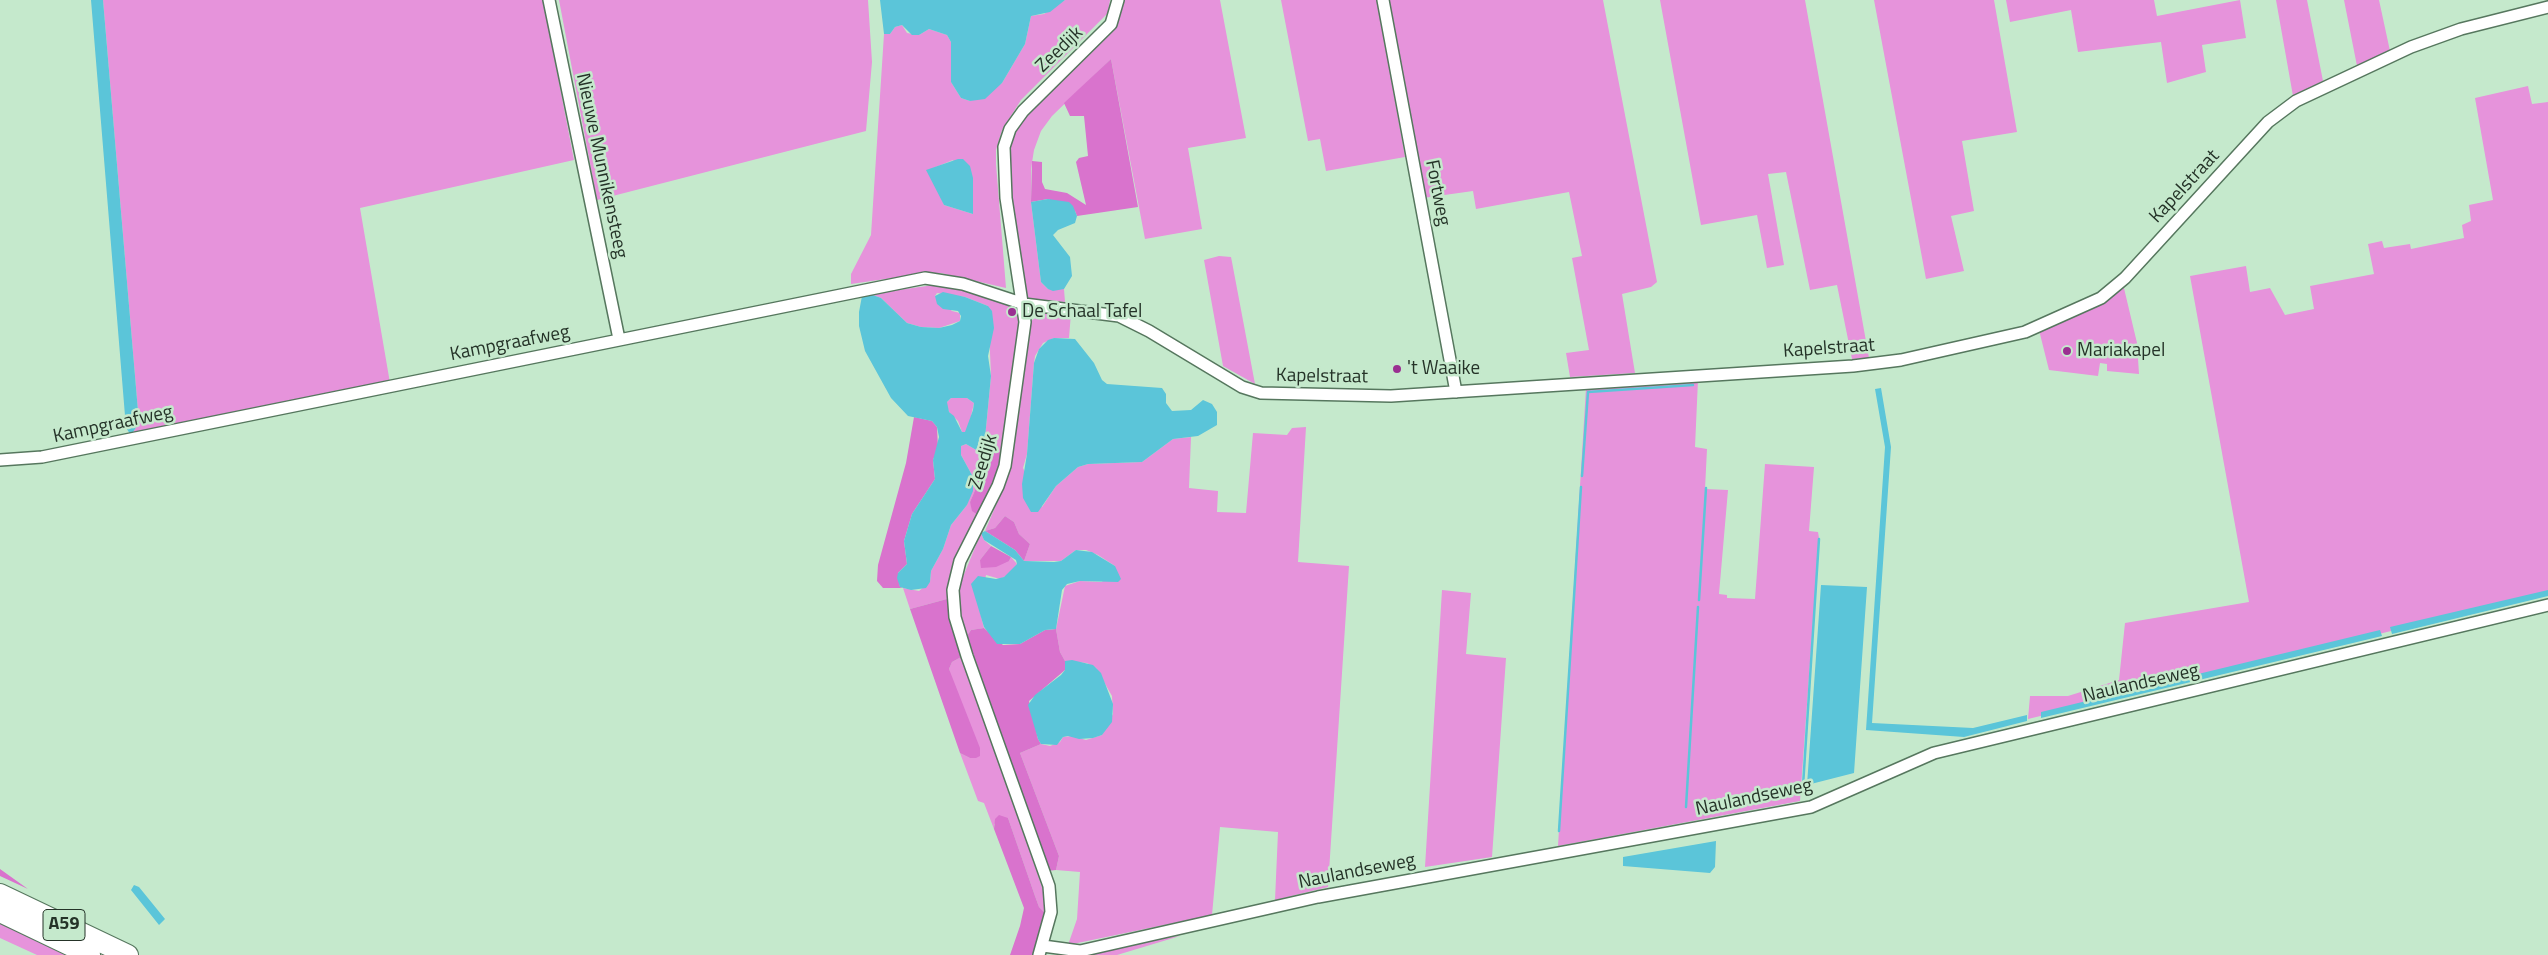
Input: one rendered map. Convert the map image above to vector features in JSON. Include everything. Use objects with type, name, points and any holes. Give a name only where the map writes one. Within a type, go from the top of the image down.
[{"type":"highway","name":"A59","points":[[0,894],[128,955]]},
{"type":"highway","name":"A59","points":[[0,912],[90,955]]},
{"type":"street","name":"Nieuwe Munnikensteeg","points":[[549,0],[619,339]]},
{"type":"street","name":"Zeedijk","points":[[1041,950],[1051,912],[1048,886],[967,656],[955,616],[953,590],[960,561],[998,486],[1005,466],[1025,322],[1024,304],[1006,198],[1004,147],[1010,129],[1023,110],[1111,24],[1118,0]]},
{"type":"street","name":"Fortweg","points":[[1383,0],[1456,392]]},
{"type":"street","name":"Kapelstraat","points":[[1024,304],[1119,316],[1149,331],[1242,387],[1261,394],[1375,396],[1456,392],[1867,365],[1917,357],[2025,332],[2101,298],[2115,287],[2268,122],[2296,101],[2411,48],[2461,29],[2548,7]]},
{"type":"street","name":"Kampgraafweg","points":[[0,460],[42,458],[925,278],[963,284],[1024,304]]},
{"type":"street","name":"Naulandseweg","points":[[1041,950],[1080,951],[1318,897],[1811,807],[1934,753],[2548,605]]},
{"type":"shaded area","points":[[103,0],[543,0],[574,160],[360,208],[390,383],[131,435],[139,423]]},
{"type":"shaded area","points":[[559,0],[868,0],[872,62],[866,131],[597,200]]},
{"type":"shaded area","points":[[1065,0],[1110,0],[1108,13],[1021,100],[1002,130],[996,150],[996,164],[1006,288],[941,273],[851,284],[851,274],[871,235],[884,34],[890,34],[895,27],[902,25],[907,33],[919,35],[929,29],[947,35],[951,42],[951,82],[961,98],[970,101],[1002,83],[1025,44],[1031,16],[1044,14]],"holes":[[[953,160],[973,214],[944,205],[931,169]]]},
{"type":"shaded area","points":[[1121,0],[1220,0],[1246,138],[1188,148],[1202,229],[1145,239],[1111,59],[1052,116],[1041,131],[1034,150],[1031,169],[1031,202],[1041,282],[1048,289],[1064,289],[1065,302],[1031,299],[1026,297],[1007,166],[1012,130],[1114,24]]},
{"type":"shaded area","points":[[1281,0],[1377,0],[1405,157],[1326,171],[1320,139],[1308,141]]},
{"type":"shaded area","points":[[1389,0],[1603,0],[1657,282],[1651,287],[1622,294],[1635,373],[1570,377],[1566,353],[1589,350],[1572,258],[1582,256],[1569,192],[1476,209],[1473,191],[1423,198]]},
{"type":"shaded area","points":[[1660,0],[1805,0],[1869,358],[1852,359],[1837,285],[1810,290],[1786,172],[1768,174],[1784,265],[1767,268],[1757,215],[1701,225]]},
{"type":"shaded area","points":[[1874,0],[1994,0],[2017,132],[1962,141],[1974,211],[1951,216],[1964,271],[1926,279]]},
{"type":"shaded area","points":[[2006,0],[2154,0],[2157,16],[2240,0],[2246,38],[2202,45],[2206,72],[2167,83],[2161,42],[2078,52],[2071,10],[2010,22]]},
{"type":"shaded area","points":[[2276,0],[2307,0],[2323,81],[2293,96]]},
{"type":"shaded area","points":[[2344,0],[2379,0],[2390,51],[2357,66]]},
{"type":"shaded area","points":[[1111,59],[1138,207],[1077,216],[1075,211],[1048,199],[1031,202],[1032,161],[1042,162],[1042,182],[1045,189],[1067,193],[1086,205],[1076,162],[1079,158],[1088,156],[1084,116],[1070,116],[1064,103]]},
{"type":"shaded area","points":[[2528,86],[2532,104],[2548,102],[2548,593],[2028,719],[2030,696],[2068,696],[2119,680],[2125,623],[2249,602],[2190,276],[2246,266],[2250,292],[2270,288],[2285,315],[2314,309],[2310,286],[2374,274],[2368,244],[2382,241],[2384,248],[2410,244],[2411,249],[2464,238],[2462,225],[2471,221],[2469,205],[2493,200],[2475,98]]},
{"type":"shaded area","points":[[1219,256],[1231,257],[1255,384],[1223,366],[1204,260]]},
{"type":"shaded area","points":[[941,284],[1009,304],[1017,311],[1020,320],[1003,453],[980,468],[976,488],[970,502],[978,515],[951,571],[947,599],[910,609],[903,588],[919,591],[930,582],[931,571],[943,549],[951,525],[967,505],[973,477],[961,455],[961,446],[966,444],[978,451],[984,448],[991,376],[988,306],[965,297],[937,293],[935,296],[952,311],[960,313],[960,321],[939,328],[921,327],[907,323],[881,298],[870,294]]},
{"type":"shaded area","points":[[2123,284],[2137,343],[2139,374],[2107,371],[2107,364],[2100,363],[2098,376],[2049,370],[2039,330]]},
{"type":"shaded area","points":[[1043,313],[1071,313],[1069,338],[1054,338],[1043,343],[1035,356],[1027,454],[1023,468],[1042,507],[1056,486],[1078,467],[1088,464],[1142,462],[1173,439],[1191,437],[1189,488],[1218,491],[1217,512],[1246,513],[1253,433],[1287,435],[1292,428],[1306,427],[1298,562],[1349,566],[1328,887],[1275,900],[1278,832],[1220,827],[1212,915],[1068,945],[1077,919],[1080,872],[1056,870],[1059,856],[1020,753],[1041,744],[1050,746],[1060,742],[1063,737],[1072,736],[1086,740],[1102,735],[1113,714],[1112,696],[1096,668],[1087,663],[1065,661],[1060,652],[1056,629],[1065,586],[1080,581],[1102,582],[1115,566],[1086,550],[1076,550],[1061,561],[1024,561],[1030,544],[1019,534],[1014,522],[1005,516],[995,528],[985,531],[1007,479],[1031,321]]},
{"type":"shaded area","points":[[1698,380],[1695,447],[1707,449],[1705,489],[1728,490],[1719,594],[1727,595],[1727,598],[1755,599],[1765,464],[1814,467],[1809,531],[1818,532],[1819,538],[1800,801],[1558,846],[1586,388]]},
{"type":"shaded area","points":[[951,398],[967,398],[974,403],[969,425],[965,433],[962,432],[958,421],[949,412],[947,402]]},
{"type":"shaded area","points":[[914,417],[932,421],[937,427],[938,448],[933,460],[935,479],[912,514],[904,541],[907,564],[898,573],[900,587],[903,588],[883,588],[877,581],[878,565],[906,463]]},
{"type":"shaded area","points":[[994,451],[1003,453],[995,479],[978,515],[972,511],[970,502],[976,488],[981,461],[985,456]]},
{"type":"shaded area","points":[[1005,516],[1014,522],[1019,534],[1030,544],[1024,561],[1015,550],[985,531],[995,528]]},
{"type":"shaded area","points":[[981,533],[984,540],[991,546],[980,560],[1009,561],[1011,557],[1017,564],[1010,574],[1000,579],[986,575],[980,612],[984,628],[971,630],[967,636],[960,615],[958,589]]},
{"type":"shaded area","points":[[991,546],[1011,557],[1009,561],[996,567],[981,568],[980,560]]},
{"type":"shaded area","points":[[1442,590],[1471,593],[1466,654],[1506,658],[1492,857],[1425,867]]},
{"type":"shaded area","points":[[947,599],[949,614],[963,656],[952,662],[949,669],[980,748],[980,756],[976,758],[970,758],[960,753],[910,609]]},
{"type":"shaded area","points":[[984,628],[1003,645],[1020,644],[1045,630],[1056,629],[1060,652],[1065,661],[1065,670],[1029,701],[1038,739],[1041,744],[1020,753],[1059,856],[1056,870],[1047,871],[967,636],[971,630]]},
{"type":"shaded area","points":[[963,656],[1044,893],[1047,915],[1039,907],[1008,818],[994,824],[994,829],[984,803],[978,801],[960,753],[970,758],[949,669],[952,662]]},
{"type":"shaded area","points":[[999,815],[1008,818],[1039,907],[1047,915],[1036,955],[1010,955],[1024,908],[994,829],[995,819]]},
{"type":"shaded area","points":[[0,869],[28,889],[0,876]]},
{"type":"shaded area","points":[[0,923],[65,955],[37,955],[0,938]]},
{"type":"shaded area","points":[[1180,936],[1117,955],[1082,955],[1150,940]]},
{"type":"water","points":[[91,0],[103,0],[139,423],[131,435],[126,428]]},
{"type":"water","points":[[880,0],[1065,0],[1050,12],[1031,16],[1025,44],[1002,83],[985,99],[970,101],[961,98],[951,82],[951,42],[947,35],[929,29],[919,35],[912,35],[902,25],[895,27],[890,34],[884,34]]},
{"type":"water","points":[[963,159],[970,166],[973,178],[973,214],[944,205],[926,170]]},
{"type":"water","points":[[1048,199],[1069,202],[1077,216],[1075,223],[1058,230],[1053,235],[1070,257],[1072,276],[1064,289],[1053,291],[1041,282],[1031,202]]},
{"type":"water","points":[[943,292],[965,297],[988,306],[992,311],[994,328],[988,356],[991,376],[984,448],[978,451],[966,444],[961,446],[961,455],[973,477],[973,491],[967,505],[951,525],[943,549],[931,571],[930,582],[926,588],[911,590],[900,587],[897,578],[898,573],[907,564],[904,541],[912,514],[935,479],[933,460],[939,437],[937,427],[932,421],[908,416],[891,398],[865,351],[859,326],[859,312],[862,296],[870,294],[881,298],[907,323],[921,327],[939,328],[960,321],[961,316],[958,311],[943,309],[937,304],[935,296]],"holes":[[[951,398],[967,398],[974,403],[965,432],[962,432],[954,416],[949,412],[947,402]]]},
{"type":"water","points":[[1054,338],[1075,339],[1094,363],[1102,380],[1107,384],[1162,388],[1166,394],[1166,403],[1172,411],[1191,410],[1203,400],[1212,404],[1217,412],[1217,425],[1198,436],[1173,439],[1142,462],[1088,464],[1078,467],[1056,486],[1038,512],[1031,512],[1023,498],[1022,484],[1027,454],[1034,363],[1039,349],[1048,340]]},
{"type":"water","points":[[1881,388],[1891,447],[1872,723],[1973,728],[2027,715],[2027,721],[1964,737],[1866,730],[1885,447],[1875,389]]},
{"type":"water","points":[[985,531],[1015,550],[1024,561],[1054,562],[1061,561],[1076,550],[1092,552],[1115,566],[1121,579],[1118,582],[1080,581],[1067,584],[1062,590],[1056,629],[1045,630],[1020,644],[997,644],[984,627],[971,584],[978,576],[996,579],[1004,577],[1017,564],[1016,560],[984,540],[981,533]]},
{"type":"water","points":[[1821,585],[1867,587],[1854,773],[1807,785]]},
{"type":"water","points":[[2548,590],[2548,596],[2392,634],[2390,627]]},
{"type":"water","points":[[2380,630],[2382,636],[2041,718],[2041,712]]},
{"type":"water","points":[[1072,660],[1093,665],[1101,673],[1113,704],[1112,722],[1102,735],[1093,738],[1079,739],[1068,736],[1063,737],[1057,745],[1041,744],[1028,705],[1035,695],[1061,675],[1065,670],[1065,661]]},
{"type":"water","points":[[1716,841],[1715,867],[1710,873],[1623,866],[1623,857]]},
{"type":"water","points":[[134,885],[139,887],[165,919],[159,925],[131,890]]},
{"type":"waterway","points":[[1582,476],[1588,392],[1693,385]]},
{"type":"waterway","points":[[1559,831],[1581,487]]},
{"type":"waterway","points":[[1699,600],[1706,488]]},
{"type":"waterway","points":[[1803,786],[1819,539]]},
{"type":"waterway","points":[[1686,807],[1698,607]]},
{"type":"place","name":"De Schaal Tafel","points":[[1012,312]]},
{"type":"place","name":"Mariakapel","points":[[2067,351]]},
{"type":"place","name":"'t Waaike","points":[[1397,369]]}]
